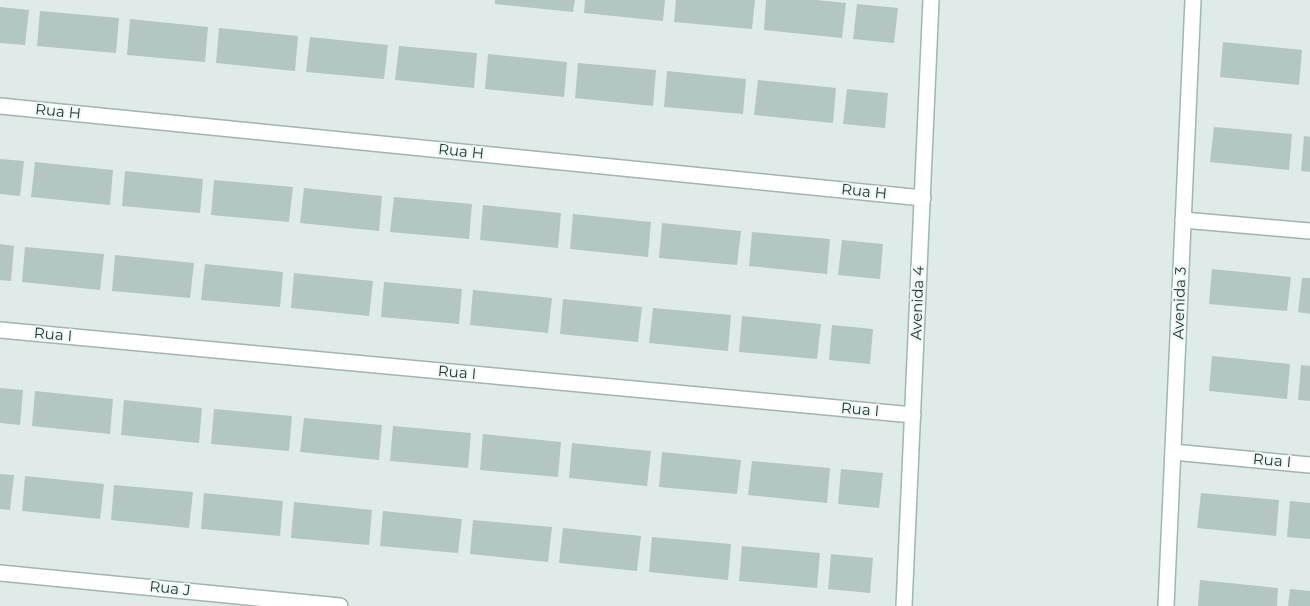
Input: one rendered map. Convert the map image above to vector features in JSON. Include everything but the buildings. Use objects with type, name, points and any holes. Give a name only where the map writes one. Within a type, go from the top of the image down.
[{"type":"street","name":"Avenida 4","points":[[904,606],[931,0]]},
{"type":"street","name":"Avenida 3","points":[[1166,606],[1193,0]]},
{"type":"street","name":"Rua H","points":[[0,106],[923,198]]},
{"type":"street","points":[[1183,220],[1310,231]]},
{"type":"street","name":"Rua I","points":[[0,330],[914,415]]},
{"type":"street","name":"Rua I","points":[[1173,452],[1310,465]]},
{"type":"street","name":"Rua J","points":[[0,573],[340,606]]}]
